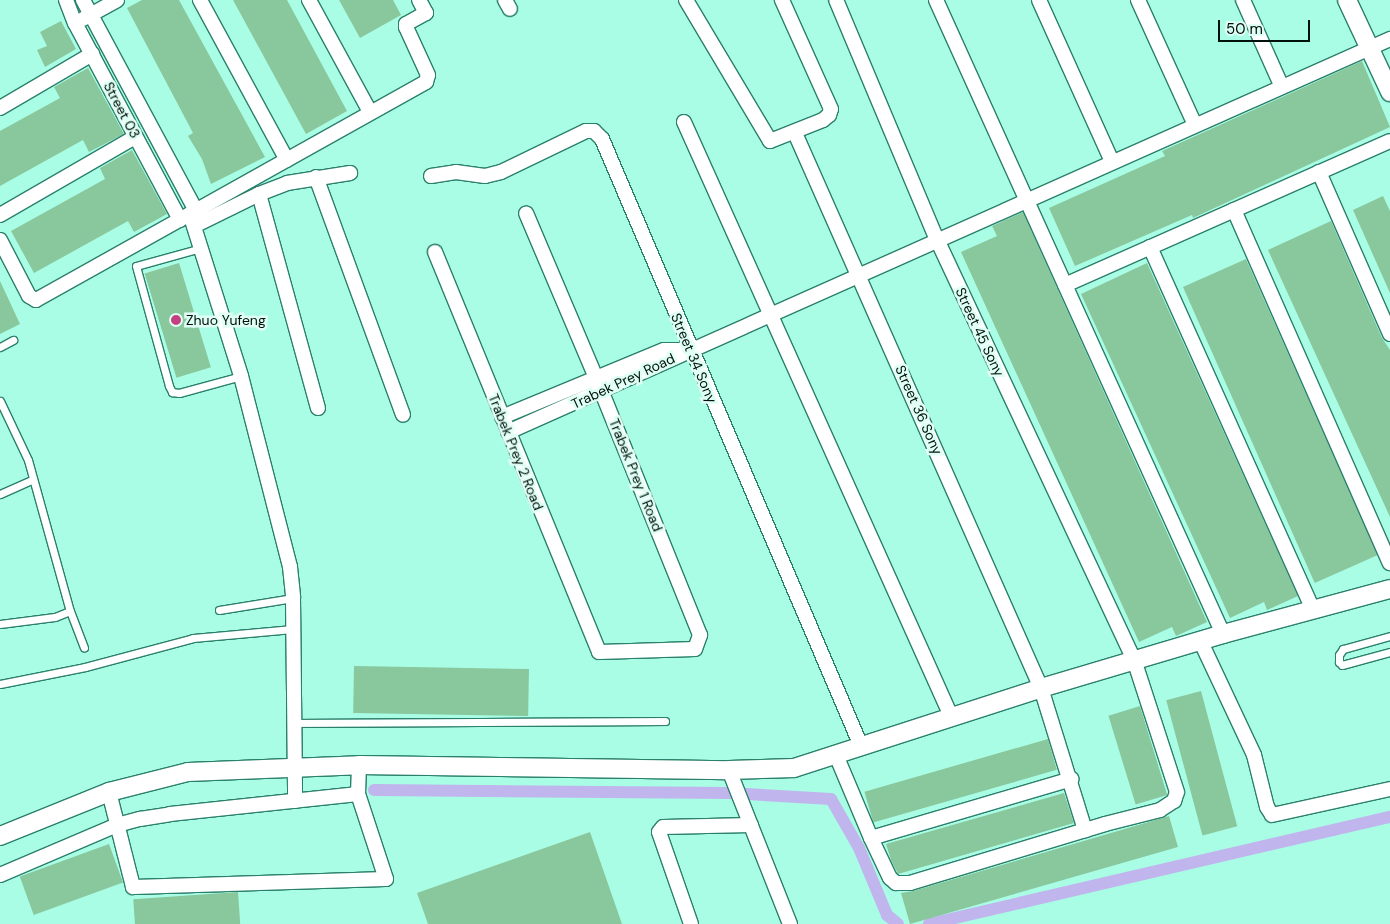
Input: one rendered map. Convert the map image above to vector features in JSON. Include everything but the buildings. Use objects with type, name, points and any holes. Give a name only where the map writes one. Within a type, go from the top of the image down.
[{"type":"street","points":[[75,23],[117,0]]},
{"type":"street","points":[[200,0],[287,160]]},
{"type":"street","points":[[308,0],[370,112]]},
{"type":"street","points":[[0,240],[29,296],[36,300],[190,218],[428,79],[406,27],[406,24],[426,13],[419,0]]},
{"type":"street","points":[[686,0],[730,72],[767,140],[774,141],[823,120],[829,115],[831,109],[782,0]]},
{"type":"street","name":"Street 45 Sony","points":[[836,0],[937,240],[1134,660],[1177,792],[1174,801],[1160,810],[1085,830],[910,883],[896,883],[890,878],[871,838]]},
{"type":"street","points":[[936,0],[1223,634]]},
{"type":"street","points":[[1040,0],[1112,162]]},
{"type":"street","points":[[1138,0],[1195,125]]},
{"type":"street","points":[[1243,0],[1282,87]]},
{"type":"street","points":[[1347,0],[1390,92]]},
{"type":"street","name":"Street 03","points":[[74,2],[90,15],[190,218]]},
{"type":"street","name":"Street 03","points":[[74,2],[75,23],[135,137],[190,218]]},
{"type":"street","points":[[690,350],[1390,39]]},
{"type":"street","points":[[0,108],[92,54]]},
{"type":"street","points":[[684,122],[951,716]]},
{"type":"street","name":"Street 34 Sony","points":[[431,176],[456,172],[485,176],[500,172],[586,131],[594,131],[602,139],[690,350],[861,746]]},
{"type":"street","name":"Street 36 Sony","points":[[795,133],[1041,688],[1071,779],[1085,830]]},
{"type":"street","points":[[0,215],[135,137]]},
{"type":"street","points":[[1065,285],[1390,141]]},
{"type":"street","points":[[1319,172],[1390,334]]},
{"type":"street","points":[[190,218],[287,183],[350,173]]},
{"type":"street","points":[[316,177],[402,415]]},
{"type":"street","points":[[260,194],[318,408]]},
{"type":"street","points":[[1234,210],[1390,563]]},
{"type":"street","name":"Trabek Prey 1 Road","points":[[526,213],[602,392],[700,635],[695,649],[599,652]]},
{"type":"street","points":[[190,218],[241,376],[290,566],[293,598],[295,801]]},
{"type":"street","points":[[1150,247],[1313,609]]},
{"type":"street","name":"Trabek Prey 2 Road","points":[[435,252],[599,652]]},
{"type":"street","name":"Trabek Prey Road","points":[[502,417],[664,350],[690,350]]},
{"type":"street","name":"Trabek Prey Road","points":[[508,432],[602,392],[690,350]]},
{"type":"street","points":[[0,836],[109,792],[188,772],[359,765],[731,775],[794,768],[951,716],[1200,640],[1390,589]]},
{"type":"street","points":[[1200,640],[1254,755],[1267,807],[1272,815],[1390,789]]},
{"type":"street","points":[[836,755],[871,838],[1071,779]]},
{"type":"street","points":[[109,792],[133,887],[386,879],[358,794],[359,765]]},
{"type":"street","points":[[731,775],[790,924]]},
{"type":"street","points":[[0,875],[117,824],[170,814],[358,794]]},
{"type":"street","points":[[691,924],[658,832],[663,827],[749,821]]},
{"type":"lane","points":[[201,248],[136,266],[168,386],[172,392],[179,393],[241,376]]},
{"type":"lane","points":[[0,347],[13,340]]},
{"type":"lane","points":[[0,402],[28,460],[70,611],[84,647]]},
{"type":"lane","points":[[0,494],[34,479]]},
{"type":"lane","points":[[219,610],[293,598]]},
{"type":"lane","points":[[0,624],[55,617],[70,611]]},
{"type":"lane","points":[[0,684],[85,667],[193,638],[293,629]]},
{"type":"lane","points":[[1390,636],[1343,650],[1339,655],[1338,662],[1342,665],[1390,652]]},
{"type":"lane","points":[[294,723],[665,721]]},
{"type":"waterway","points":[[374,790],[730,793],[831,799],[859,848],[887,915],[898,924]]},
{"type":"waterway","points":[[929,924],[1390,817]]},
{"type":"place","name":"Zhuo Yufeng","points":[[176,320]]}]
